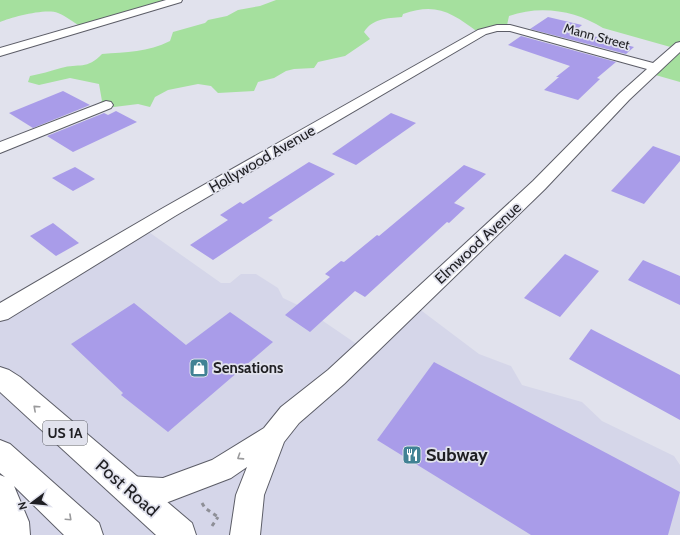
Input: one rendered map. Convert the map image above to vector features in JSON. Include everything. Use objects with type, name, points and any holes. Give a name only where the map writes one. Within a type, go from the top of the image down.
[{"type":"main road","name":"Post Road","points":[[0,378],[128,489],[176,534]]},
{"type":"main road","points":[[0,453],[86,535]]},
{"type":"main road","points":[[0,490],[13,522],[14,535]]},
{"type":"street","points":[[0,52],[54,34],[177,0]]},
{"type":"street","name":"Hollywood Avenue","points":[[0,313],[169,212],[482,32],[497,28],[510,28],[531,34]]},
{"type":"street","name":"Mann Street","points":[[531,34],[656,68]]},
{"type":"street","name":"Elmwood Avenue","points":[[245,535],[250,495],[273,436],[290,415],[336,377],[539,185],[624,97],[680,46]]},
{"type":"street","points":[[0,148],[106,105]]},
{"type":"street","name":"Elmwood Avenue","points":[[128,489],[163,491],[221,469],[273,436]]},
{"type":"path","points":[[199,498],[205,508],[218,517]]},
{"type":"shaded area","points":[[146,230],[221,283],[230,283],[241,274],[256,274],[278,288],[283,298],[304,308],[361,347],[414,305],[479,354],[511,366],[522,385],[582,402],[602,421],[674,456],[680,465],[680,535],[0,535],[0,314]]},
{"type":"green space","points":[[0,0],[176,0],[80,26],[64,16],[53,12],[38,12],[0,22]]},
{"type":"green space","points":[[276,0],[680,0],[680,82],[652,74],[674,48],[603,28],[569,13],[545,10],[521,13],[509,16],[506,30],[488,29],[479,33],[452,15],[435,9],[425,9],[403,14],[402,17],[380,20],[371,24],[364,32],[370,39],[345,56],[318,62],[314,68],[286,71],[274,78],[258,82],[254,91],[218,93],[211,86],[198,84],[168,90],[155,97],[150,107],[138,104],[98,109],[92,108],[102,101],[99,84],[70,78],[39,85],[28,82],[30,76],[87,64],[97,59],[102,54],[137,51],[162,45],[170,41],[173,32],[205,23],[208,20],[227,16],[238,10],[260,6]]},
{"type":"building","points":[[548,17],[582,25],[575,31],[634,47],[626,54],[530,29]]},
{"type":"building","points":[[521,36],[616,62],[597,78],[600,79],[578,100],[544,90],[559,77],[556,77],[570,66],[508,45]]},
{"type":"building","points":[[63,91],[90,105],[33,128],[9,113]]},
{"type":"building","points":[[116,111],[137,122],[73,152],[47,136],[104,113],[108,115]]},
{"type":"building","points":[[391,113],[416,123],[356,165],[332,154]]},
{"type":"building","points":[[653,146],[680,156],[680,161],[644,204],[611,191]]},
{"type":"building","points":[[309,162],[335,174],[268,218],[273,220],[213,260],[190,245],[228,220],[220,215],[240,202],[243,204]]},
{"type":"building","points":[[464,165],[486,174],[454,203],[465,208],[449,223],[447,222],[365,297],[355,291],[310,332],[285,315],[330,277],[325,274],[341,261],[344,262],[377,235],[379,236]]},
{"type":"building","points":[[75,167],[95,179],[73,191],[52,178]]},
{"type":"building","points":[[53,223],[79,243],[56,256],[30,236]]},
{"type":"building","points":[[565,254],[599,271],[560,317],[524,298]]},
{"type":"building","points":[[643,260],[680,276],[680,305],[628,280]]},
{"type":"building","points":[[134,303],[186,345],[230,312],[273,342],[168,432],[121,395],[123,393],[71,344]]},
{"type":"building","points":[[591,329],[680,375],[680,420],[569,359]]},
{"type":"building","points":[[434,362],[680,492],[668,535],[531,535],[377,440]]},
{"type":"place","name":"Sensations","points":[[199,368]]},
{"type":"place","name":"Subway","points":[[412,455]]}]
